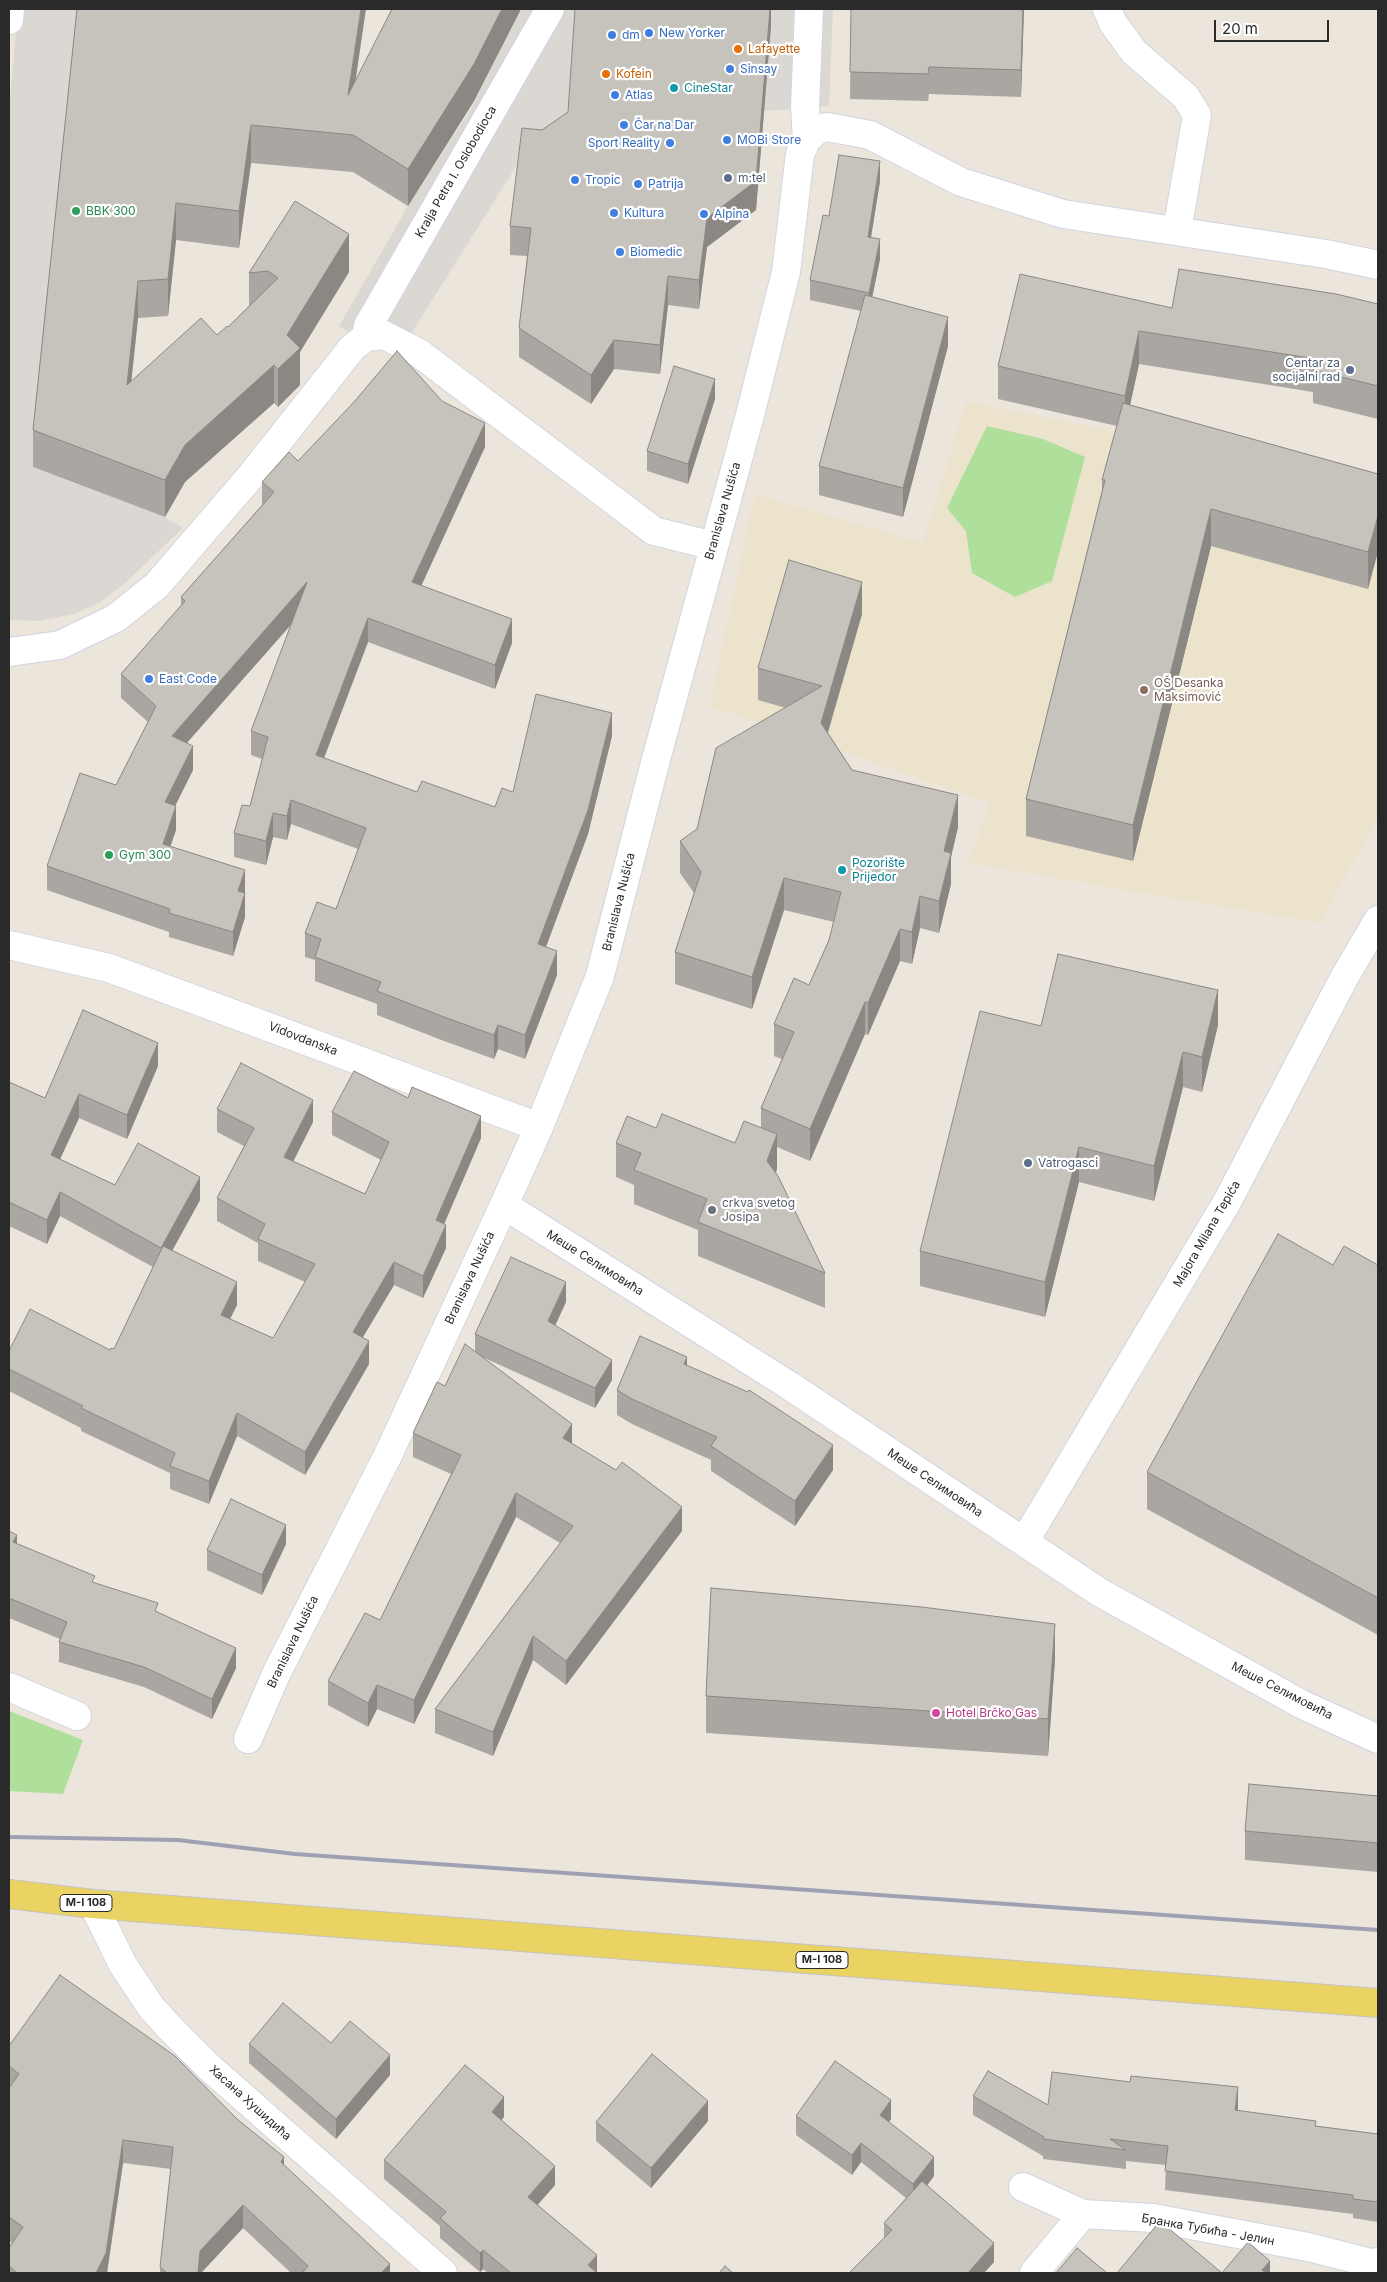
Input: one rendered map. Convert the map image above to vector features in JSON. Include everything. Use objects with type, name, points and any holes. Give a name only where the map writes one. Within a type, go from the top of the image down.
[{"type":"main road","name":"M-I 108","points":[[9,1894],[93,1904],[1378,2002]]},
{"type":"street","points":[[9,20],[10,9]]},
{"type":"street","name":"Kralja Petra I. Oslobodioca","points":[[366,337],[368,326],[550,9]]},
{"type":"street","name":"Branislava Nušića","points":[[248,1739],[277,1672],[388,1455],[504,1205],[539,1127],[600,976],[750,415],[786,272],[800,154],[806,139],[809,9]]},
{"type":"street","points":[[1106,9],[1113,23],[1134,52],[1186,97],[1197,115],[1177,231]]},
{"type":"street","points":[[806,139],[818,130],[828,127],[870,135],[961,182],[1063,214],[1326,254],[1378,265]]},
{"type":"street","points":[[9,652],[60,645],[116,618],[157,585],[250,477],[352,348],[366,337],[384,335],[419,353],[654,531],[714,546]]},
{"type":"street","name":"Majora Milana Tepića","points":[[1024,1542],[1227,1202],[1344,978],[1378,920]]},
{"type":"street","name":"Vidovdanska","points":[[12,948],[110,968],[539,1127]]},
{"type":"street","name":"Меше Селимовића","points":[[504,1205],[790,1386],[1099,1592],[1303,1705],[1378,1738]]},
{"type":"street","points":[[9,1687],[77,1716]]},
{"type":"street","name":"Хасана Хушидића","points":[[93,1904],[123,1965],[151,2007],[170,2028],[210,2068],[443,2273]]},
{"type":"street","points":[[1022,2187],[1083,2214],[1034,2273]]},
{"type":"street","name":"Бранка Тубића - Јелин","points":[[1083,2214],[1153,2218],[1308,2247],[1372,2266]]},
{"type":"shaded area","points":[[18,9],[81,9],[33,467],[165,517],[183,528],[123,585],[99,603],[74,614],[38,621],[9,620],[9,110]]},
{"type":"shaded area","points":[[521,9],[578,9],[568,141],[522,157],[411,334],[368,326],[349,332],[339,326],[408,206],[471,109]]},
{"type":"shaded area","points":[[684,9],[833,9],[829,106],[764,111]]},
{"type":"shaded area","points":[[966,402],[1378,483],[1378,817],[1320,923],[968,863],[990,803],[710,706],[755,494],[923,543]]},
{"type":"green space","points":[[987,426],[1043,439],[1085,457],[1052,581],[1015,597],[972,573],[966,531],[947,508]]},
{"type":"green space","points":[[9,1711],[83,1740],[63,1794],[9,1791]]},
{"type":"building","points":[[77,9],[361,9],[348,95],[392,9],[502,9],[474,64],[408,169],[353,135],[251,125],[239,211],[176,203],[168,279],[138,281],[127,385],[201,318],[217,335],[228,327],[278,278],[268,271],[249,273],[295,201],[349,234],[287,335],[300,348],[278,369],[274,365],[185,445],[165,480],[33,430]]},
{"type":"building","name":"Patrija","points":[[575,9],[770,9],[756,181],[707,218],[699,280],[668,276],[660,345],[614,340],[591,375],[519,328],[531,228],[510,226],[522,128],[542,130],[568,112]]},
{"type":"building","points":[[851,9],[1023,9],[1021,70],[929,67],[928,74],[850,72]]},
{"type":"building","points":[[839,155],[880,161],[868,237],[880,239],[869,293],[810,280],[823,215],[829,216]]},
{"type":"building","points":[[1179,269],[1336,294],[1378,304],[1378,386],[1313,370],[1316,359],[1139,331],[1125,396],[998,366],[1020,274],[1172,308]]},
{"type":"building","points":[[865,295],[948,317],[903,488],[819,466]]},
{"type":"building","points":[[397,351],[442,401],[485,423],[412,582],[512,619],[495,665],[368,618],[316,755],[417,792],[422,781],[495,807],[502,788],[513,792],[536,694],[612,713],[588,810],[538,944],[557,951],[525,1035],[498,1025],[494,1035],[444,1017],[377,991],[381,982],[315,957],[321,939],[305,933],[317,902],[336,909],[366,828],[291,800],[287,816],[273,813],[266,841],[234,833],[242,805],[250,806],[268,737],[251,731],[307,582],[172,736],[193,746],[165,802],[176,806],[163,844],[245,870],[238,891],[245,893],[233,932],[169,913],[170,909],[47,866],[80,773],[116,785],[156,706],[121,674],[185,601],[181,597],[274,492],[262,482],[289,452],[298,461],[354,402]]},
{"type":"building","points":[[674,366],[715,379],[688,464],[647,451]]},
{"type":"building","points":[[1123,403],[1378,474],[1378,516],[1368,552],[1211,509],[1133,825],[1026,799],[1105,480],[1102,480]]},
{"type":"building","points":[[789,560],[862,582],[821,723],[852,770],[958,795],[944,851],[951,853],[939,901],[920,896],[912,932],[900,929],[868,1003],[865,1002],[810,1129],[761,1108],[794,1032],[774,1024],[794,978],[809,985],[829,940],[841,892],[784,878],[752,977],[675,952],[701,872],[680,841],[697,829],[716,748],[822,686],[758,668]]},
{"type":"building","points":[[1058,954],[1218,990],[1202,1057],[1183,1052],[1154,1166],[1079,1147],[1045,1282],[920,1251],[980,1011],[1041,1026]]},
{"type":"building","points":[[83,1010],[158,1043],[127,1115],[79,1094],[51,1155],[115,1185],[138,1143],[200,1177],[161,1248],[60,1192],[47,1220],[9,1202],[9,1082],[45,1098]]},
{"type":"building","points":[[241,1063],[313,1100],[284,1157],[365,1194],[389,1142],[332,1112],[354,1071],[408,1098],[412,1087],[481,1116],[436,1220],[446,1225],[423,1276],[394,1262],[353,1332],[369,1341],[305,1452],[237,1413],[209,1481],[170,1466],[175,1453],[81,1408],[83,1406],[9,1369],[9,1351],[30,1309],[110,1350],[111,1348],[114,1349],[163,1246],[237,1282],[221,1315],[273,1338],[315,1264],[258,1239],[265,1224],[217,1198],[254,1128],[217,1109]]},
{"type":"building","points":[[662,1114],[735,1143],[744,1121],[777,1134],[767,1161],[778,1176],[825,1273],[698,1222],[707,1199],[634,1170],[641,1153],[616,1143],[627,1116],[656,1128]]},
{"type":"building","points":[[1278,1234],[1333,1265],[1344,1246],[1378,1265],[1378,1598],[1147,1472]]},
{"type":"building","points":[[511,1257],[566,1282],[548,1321],[612,1360],[595,1388],[475,1334]]},
{"type":"building","points":[[640,1336],[687,1357],[684,1364],[748,1392],[749,1390],[833,1445],[795,1501],[711,1446],[717,1437],[632,1399],[617,1390]]},
{"type":"building","points":[[465,1344],[572,1424],[563,1438],[616,1470],[622,1462],[682,1507],[566,1661],[533,1636],[493,1732],[435,1709],[573,1526],[516,1493],[414,1700],[377,1685],[368,1703],[328,1681],[365,1613],[380,1620],[461,1455],[413,1433],[437,1382],[445,1386]]},
{"type":"building","points":[[231,1499],[286,1525],[262,1575],[207,1550]]},
{"type":"building","points":[[9,1531],[17,1535],[13,1542],[95,1576],[92,1582],[158,1603],[155,1611],[236,1648],[212,1699],[144,1667],[59,1642],[67,1622],[9,1598]]},
{"type":"building","points":[[711,1588],[922,1607],[1055,1624],[1048,1719],[706,1696]]},
{"type":"building","points":[[1249,1784],[1378,1796],[1378,1843],[1245,1831]]},
{"type":"building","points":[[60,1975],[175,2056],[237,2119],[284,2157],[281,2162],[390,2264],[381,2273],[304,2273],[308,2266],[243,2205],[200,2251],[198,2273],[167,2273],[160,2267],[173,2147],[123,2140],[106,2253],[96,2273],[17,2273],[9,2266],[9,2248],[23,2227],[9,2217],[9,2088],[19,2074],[9,2066],[9,2046]]},
{"type":"building","points":[[283,2003],[331,2043],[350,2021],[390,2055],[336,2119],[249,2044]]},
{"type":"building","points":[[652,2054],[708,2101],[651,2168],[596,2122]]},
{"type":"building","points":[[835,2061],[891,2100],[880,2115],[934,2157],[913,2184],[861,2143],[852,2155],[796,2116]]},
{"type":"building","points":[[465,2065],[504,2097],[492,2112],[555,2166],[528,2197],[597,2255],[588,2265],[597,2273],[511,2273],[483,2250],[480,2253],[440,2218],[446,2212],[384,2160]]},
{"type":"building","points":[[988,2071],[1048,2105],[1052,2072],[1130,2082],[1131,2076],[1238,2087],[1235,2110],[1316,2121],[1315,2126],[1378,2134],[1378,2202],[1353,2199],[1353,2195],[1165,2171],[1168,2146],[1110,2139],[1126,2150],[1043,2139],[1044,2137],[973,2096]]},
{"type":"building","points":[[922,2181],[994,2243],[968,2273],[849,2273],[892,2230],[884,2223]]},
{"type":"building","points":[[1160,2221],[1222,2273],[1117,2273]]},
{"type":"building","points":[[1248,2242],[1270,2261],[1262,2270],[1266,2273],[1222,2273]]},
{"type":"building","points":[[1077,2248],[1107,2273],[1056,2273]]},
{"type":"building","points":[[725,2266],[733,2273],[719,2273]]},
{"type":"railway","points":[[9,1837],[178,1840],[295,1854],[1378,1930]]},
{"type":"place","name":"New Yorker","points":[[649,33]]},
{"type":"place","name":"dm","points":[[612,35]]},
{"type":"place","name":"Lafayette","points":[[738,49]]},
{"type":"place","name":"Sinsay","points":[[730,69]]},
{"type":"place","name":"Kofein","points":[[606,74]]},
{"type":"place","name":"CineStar","points":[[674,88]]},
{"type":"place","name":"Atlas","points":[[615,95]]},
{"type":"place","name":"Čar na Dar","points":[[624,125]]},
{"type":"place","name":"MOBi Store","points":[[727,140]]},
{"type":"place","name":"Sport Reality","points":[[670,143]]},
{"type":"place","name":"m:tel","points":[[728,178]]},
{"type":"place","name":"Tropic","points":[[575,180]]},
{"type":"place","name":"Patrija","points":[[638,184]]},
{"type":"place","name":"BBK 300","points":[[76,211]]},
{"type":"place","name":"Kultura","points":[[614,213]]},
{"type":"place","name":"Alpina","points":[[704,214]]},
{"type":"place","name":"Biomedic","points":[[620,252]]},
{"type":"place","name":"Centar za socijalni rad","points":[[1350,370]]},
{"type":"place","name":"East Code","points":[[149,679]]},
{"type":"place","name":"OŠ Desanka Maksimović","points":[[1144,690]]},
{"type":"place","name":"Gym 300","points":[[109,855]]},
{"type":"place","name":"Pozorište Prijedor","points":[[842,870]]},
{"type":"place","name":"Vatrogasci","points":[[1028,1163]]},
{"type":"place","name":"crkva svetog Josipa","points":[[712,1210]]},
{"type":"place","name":"Hotel Brčko Gas","points":[[936,1713]]}]
